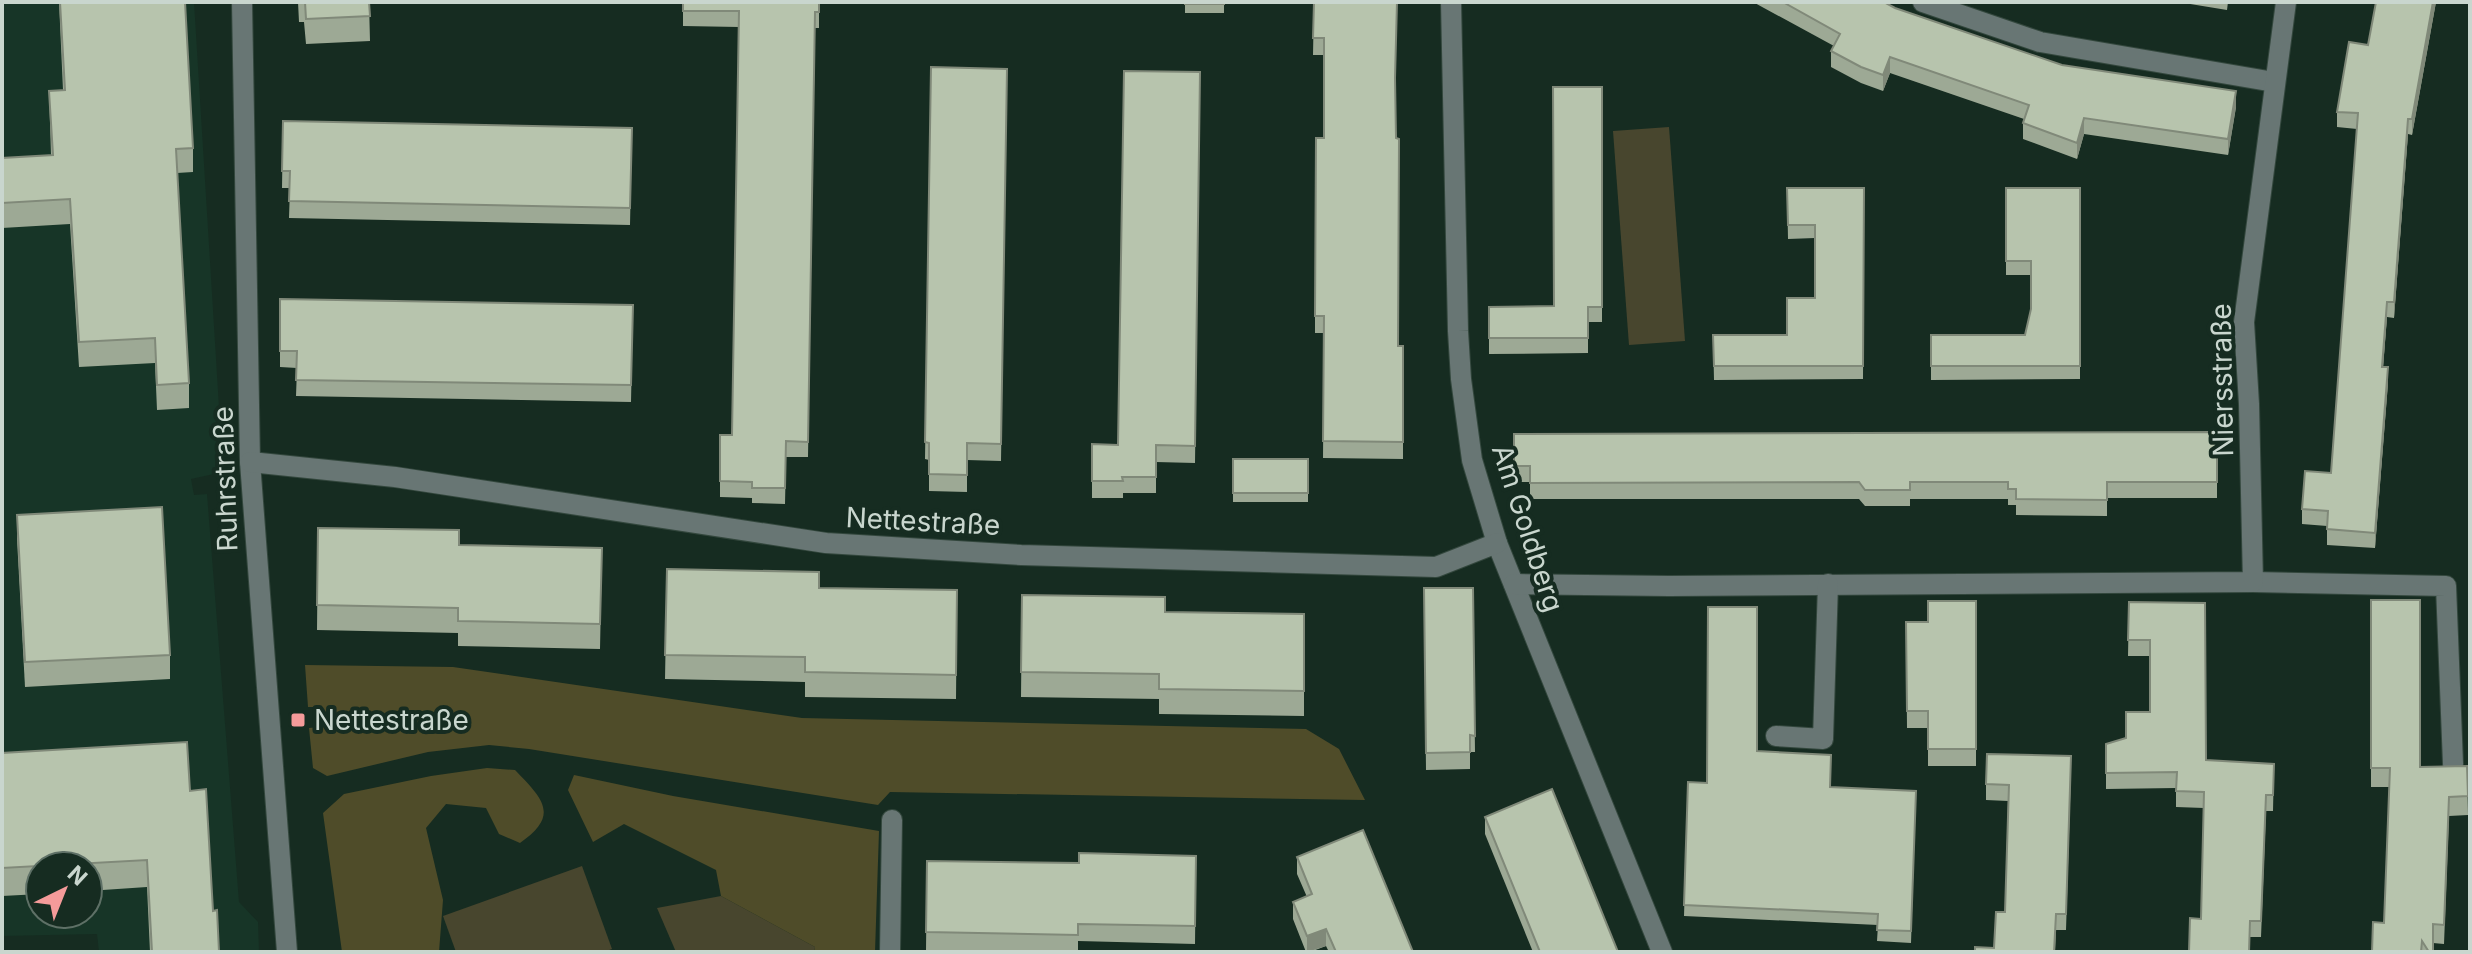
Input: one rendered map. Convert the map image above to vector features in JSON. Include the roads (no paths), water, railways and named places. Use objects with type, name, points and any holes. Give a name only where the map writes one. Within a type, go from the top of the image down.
[{"type":"street","name":"Ruhrstraße","points":[[242,2],[250,462],[287,952]]},
{"type":"street","name":"Am Goldberg","points":[[1451,2],[1451,108],[1461,379],[1472,460],[1497,543],[1662,952]]},
{"type":"street","points":[[1923,2],[2040,42],[2274,82]]},
{"type":"street","name":"Niersstraße","points":[[2253,582],[2244,322],[2286,2]]},
{"type":"street","name":"Nettestraße","points":[[250,462],[395,477],[841,544],[1036,556],[1436,567],[1497,543]]},
{"type":"street","points":[[1514,584],[2253,582],[2446,586],[2453,764]]},
{"type":"street","points":[[1776,736],[1823,739],[1828,584]]},
{"type":"street","points":[[890,952],[892,820]]},
{"type":"place","name":"Nettestraße","points":[[298,720]]}]
